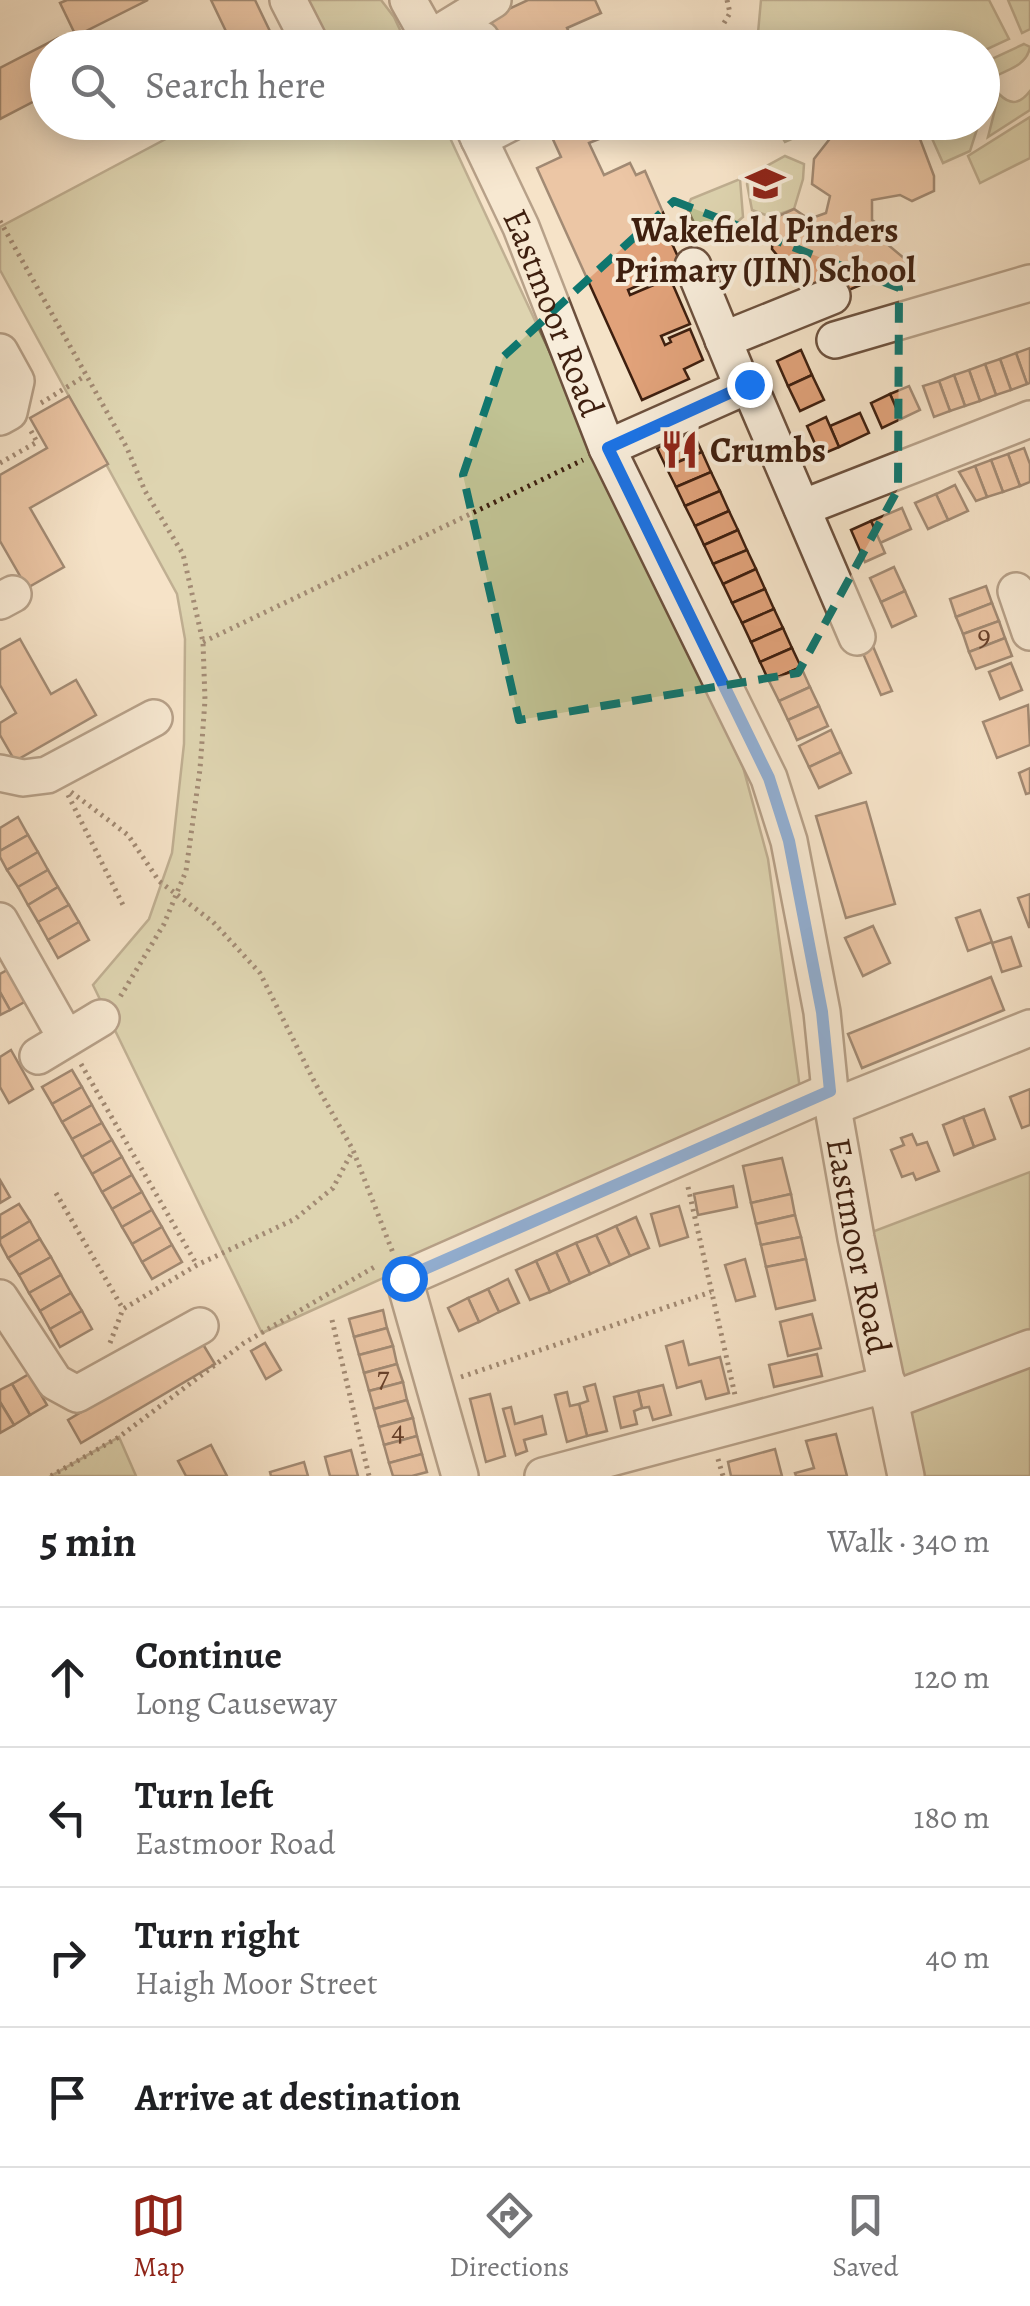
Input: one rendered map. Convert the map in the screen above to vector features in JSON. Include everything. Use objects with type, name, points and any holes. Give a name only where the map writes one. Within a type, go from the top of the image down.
[{"type":"street","points":[[288,0],[303,30]]},
{"type":"street","points":[[408,0],[425,30]]},
{"type":"street","points":[[451,30],[493,0]]},
{"type":"street","name":"Eastmoor Road","points":[[479,140],[521,227],[608,448],[769,778],[789,841],[822,1012],[832,1099],[856,1238],[906,1476]]},
{"type":"street","points":[[693,266],[857,637]]},
{"type":"street","points":[[834,340],[1030,282]]},
{"type":"street","points":[[723,340],[832,296]]},
{"type":"street","points":[[0,352],[16,381],[8,412],[0,418]]},
{"type":"street","points":[[608,448],[746,386]]},
{"type":"street","points":[[802,508],[1030,419]]},
{"type":"street","points":[[1016,591],[1030,632]]},
{"type":"street","points":[[0,773],[23,778],[48,775],[154,718]]},
{"type":"street","points":[[0,921],[52,1047],[101,1018]]},
{"type":"street","points":[[460,1476],[404,1278],[680,1156],[1030,1028]]},
{"type":"street","points":[[6,1321],[55,1382],[77,1394],[200,1326]]},
{"type":"street","points":[[542,1476],[742,1423],[889,1393],[1030,1348]]},
{"type":"path","points":[[724,23],[730,13],[728,0]]},
{"type":"path","points":[[0,221],[127,448],[145,491],[184,554],[202,642],[205,700],[186,871],[164,924],[141,964],[101,1018]]},
{"type":"path","points":[[202,642],[608,448]]},
{"type":"path","points":[[124,907],[65,788],[128,835],[159,880],[213,922],[260,974],[353,1150],[404,1278]]},
{"type":"path","points":[[52,1047],[196,1265]]},
{"type":"path","points":[[109,1344],[123,1309],[196,1265],[295,1220],[333,1188],[353,1150]]},
{"type":"path","points":[[680,1156],[742,1423]]},
{"type":"path","points":[[56,1193],[123,1309]]},
{"type":"path","points":[[50,1476],[119,1437],[244,1343],[376,1266],[404,1278]]},
{"type":"path","points":[[435,1386],[711,1292]]},
{"type":"path","points":[[332,1320],[369,1476]]},
{"type":"highlighted area","points":[[674,201],[899,288],[898,489],[798,673],[519,720],[463,475],[503,357]]},
{"type":"green space","points":[[302,0],[381,0],[400,30],[319,30]]},
{"type":"green space","points":[[761,0],[989,0],[1009,39],[1000,43],[1000,30],[758,30]]},
{"type":"green space","points":[[1008,0],[1030,0],[1030,29],[1022,33]]},
{"type":"green space","points":[[1024,44],[1030,47],[1016,66],[1000,74],[1000,55]]},
{"type":"green space","points":[[1030,91],[1030,110],[1000,129],[1000,95],[1015,102]]},
{"type":"green space","points":[[1030,117],[1030,158],[980,183],[968,156],[1000,140],[1000,136]]},
{"type":"green space","points":[[164,140],[451,140],[743,767],[768,859],[800,1089],[262,1333],[93,985],[149,919],[172,853],[184,744],[185,639],[177,594],[0,270],[0,227]]},
{"type":"green space","points":[[933,140],[974,140],[970,151],[943,163]]},
{"type":"green space","points":[[785,156],[804,164],[794,209],[771,217],[752,210],[747,184],[752,174]]},
{"type":"green space","points":[[740,179],[743,217],[702,232],[697,229],[687,208],[691,199]]},
{"type":"green space","points":[[1030,1172],[1030,1476],[906,1476],[856,1238]]},
{"type":"green space","points":[[119,1437],[136,1476],[51,1476]]},
{"type":"building","points":[[148,0],[88,30],[73,30],[60,3]]},
{"type":"building","points":[[211,0],[255,0],[269,30],[225,30]]},
{"type":"building","points":[[528,0],[595,0],[601,13],[568,30],[492,30],[489,22]]},
{"type":"building","points":[[30,52],[30,103],[0,119],[0,68]]},
{"type":"building","points":[[553,140],[596,140],[589,143],[604,175],[630,163],[636,175],[645,171],[665,217],[645,226],[650,237],[666,230],[682,266],[628,290],[630,295],[670,278],[690,324],[661,336],[665,345],[671,342],[669,338],[690,329],[703,360],[684,369],[689,379],[642,400],[537,168],[561,157]]},
{"type":"building","points":[[829,140],[920,140],[934,176],[934,191],[912,201],[900,195],[872,200],[872,220],[882,227],[881,239],[911,264],[844,292],[812,290],[796,276],[799,256],[781,260],[772,249],[774,218],[794,209],[809,219],[826,213],[830,196],[812,184],[814,159]]},
{"type":"building","points":[[1030,348],[1030,383],[1027,384],[1016,353]]},
{"type":"building","points":[[801,350],[812,375],[788,386],[777,361]]},
{"type":"building","points":[[1016,353],[1027,384],[1011,390],[1000,359]]},
{"type":"building","points":[[1000,359],[1011,390],[996,395],[985,364]]},
{"type":"building","points":[[985,364],[996,395],[980,401],[969,370]]},
{"type":"building","points":[[969,370],[980,401],[965,406],[954,375]]},
{"type":"building","points":[[812,375],[824,400],[800,411],[788,386]]},
{"type":"building","points":[[954,375],[965,406],[950,411],[939,381]]},
{"type":"building","points":[[939,381],[950,411],[934,417],[923,386]]},
{"type":"building","points":[[909,386],[920,410],[901,419],[890,394]]},
{"type":"building","points":[[890,394],[901,419],[882,428],[871,403]]},
{"type":"building","points":[[69,396],[108,464],[30,508],[64,567],[27,588],[0,541],[0,475],[47,448],[30,418]]},
{"type":"building","points":[[860,413],[869,433],[839,447],[830,426]]},
{"type":"building","points":[[826,417],[839,447],[820,455],[807,426]]},
{"type":"building","name":"Crumbs","points":[[693,432],[702,452],[666,467],[657,448]]},
{"type":"building","points":[[1024,448],[1030,464],[1030,482],[1020,486],[1008,454]]},
{"type":"building","points":[[702,452],[711,472],[676,487],[666,467]]},
{"type":"building","points":[[1008,454],[1020,486],[1003,492],[991,460]]},
{"type":"building","points":[[991,460],[1003,492],[987,497],[975,466]]},
{"type":"building","points":[[975,466],[987,497],[976,501],[959,472]]},
{"type":"building","points":[[711,472],[720,491],[685,506],[676,487]]},
{"type":"building","points":[[955,485],[968,511],[948,520],[936,494]]},
{"type":"building","points":[[720,491],[729,511],[695,526],[685,506]]},
{"type":"building","points":[[936,494],[948,520],[928,529],[915,503]]},
{"type":"building","points":[[902,508],[911,529],[880,543],[871,521]]},
{"type":"building","points":[[729,511],[738,530],[704,545],[695,526]]},
{"type":"building","points":[[871,521],[885,553],[865,562],[851,530]]},
{"type":"building","points":[[738,530],[747,550],[713,564],[704,545]]},
{"type":"building","points":[[747,550],[756,569],[723,584],[713,564]]},
{"type":"building","points":[[894,567],[905,591],[881,602],[870,578]]},
{"type":"building","points":[[756,569],[765,589],[732,603],[723,584]]},
{"type":"building","points":[[986,586],[992,603],[956,617],[950,599]]},
{"type":"building","points":[[765,589],[774,609],[742,623],[732,603]]},
{"type":"building","points":[[905,591],[916,616],[892,627],[881,602]]},
{"type":"building","points":[[992,603],[999,621],[963,634],[956,617]]},
{"type":"building","points":[[774,609],[783,628],[751,642],[742,623]]},
{"type":"building","points":[[999,621],[1005,638],[969,652],[963,634]]},
{"type":"building","points":[[783,628],[792,648],[760,662],[751,642]]},
{"type":"building","points":[[869,637],[892,691],[881,695],[858,642]]},
{"type":"building","points":[[1005,638],[1012,656],[976,669],[969,652]]},
{"type":"building","points":[[20,639],[51,694],[76,680],[96,715],[15,761],[0,735],[0,723],[16,713],[0,685],[0,650]]},
{"type":"building","points":[[792,648],[801,667],[769,681],[760,662]]},
{"type":"building","points":[[1011,663],[1022,690],[1000,699],[989,672]]},
{"type":"building","points":[[801,667],[810,687],[779,701],[769,681]]},
{"type":"building","points":[[810,687],[819,706],[788,720],[779,701]]},
{"type":"building","points":[[1028,705],[1030,745],[997,758],[983,722]]},
{"type":"building","points":[[819,706],[828,726],[797,740],[788,720]]},
{"type":"building","points":[[831,730],[841,752],[809,767],[799,746]]},
{"type":"building","points":[[841,752],[851,773],[819,788],[809,767]]},
{"type":"building","points":[[1030,768],[1030,793],[1026,794],[1019,773]]},
{"type":"building","points":[[866,802],[895,904],[846,918],[816,816]]},
{"type":"building","points":[[18,817],[28,835],[0,851],[0,828]]},
{"type":"building","points":[[28,835],[38,852],[7,870],[0,851]]},
{"type":"building","points":[[38,852],[48,870],[18,887],[7,870]]},
{"type":"building","points":[[48,870],[58,887],[28,905],[18,887]]},
{"type":"building","points":[[58,887],[69,905],[38,922],[28,905]]},
{"type":"building","points":[[1030,894],[1030,927],[1029,927],[1018,898]]},
{"type":"building","points":[[69,905],[79,922],[48,940],[38,922]]},
{"type":"building","points":[[980,910],[992,942],[968,951],[956,918]]},
{"type":"building","points":[[79,922],[89,940],[58,958],[48,940]]},
{"type":"building","points":[[873,926],[890,963],[863,976],[845,938]]},
{"type":"building","points":[[1011,937],[1021,966],[1002,972],[992,943]]},
{"type":"building","points":[[11,968],[28,1000],[10,1010],[0,992],[0,974]]},
{"type":"building","points":[[991,977],[1004,1010],[862,1068],[848,1034]]},
{"type":"building","points":[[0,992],[10,1010],[0,1015]]},
{"type":"building","points":[[11,1050],[33,1089],[9,1103],[0,1087],[0,1057]]},
{"type":"building","points":[[72,1070],[82,1087],[52,1104],[42,1087]]},
{"type":"building","points":[[82,1087],[92,1105],[62,1122],[52,1104]]},
{"type":"building","points":[[1030,1089],[1030,1125],[1022,1128],[1010,1097]]},
{"type":"building","points":[[92,1105],[102,1123],[72,1139],[62,1122]]},
{"type":"building","points":[[984,1109],[995,1139],[974,1147],[963,1117]]},
{"type":"building","points":[[963,1117],[974,1147],[954,1155],[943,1125]]},
{"type":"building","points":[[102,1123],[112,1140],[82,1157],[72,1139]]},
{"type":"building","points":[[912,1134],[917,1145],[927,1142],[939,1171],[916,1180],[913,1173],[902,1177],[891,1150],[904,1145],[901,1138]]},
{"type":"building","points":[[112,1140],[122,1157],[92,1174],[82,1157]]},
{"type":"building","points":[[122,1157],[132,1175],[102,1192],[92,1174]]},
{"type":"building","points":[[782,1158],[791,1194],[751,1203],[743,1166]]},
{"type":"building","points":[[132,1175],[142,1192],[112,1209],[102,1192]]},
{"type":"building","points":[[0,1180],[10,1197],[0,1203]]},
{"type":"building","points":[[733,1186],[737,1207],[698,1215],[694,1194]]},
{"type":"building","points":[[142,1192],[152,1210],[122,1227],[112,1209]]},
{"type":"building","points":[[791,1194],[795,1215],[756,1224],[751,1203]]},
{"type":"building","points":[[19,1204],[30,1221],[0,1239],[0,1215]]},
{"type":"building","points":[[679,1206],[688,1237],[660,1246],[651,1214]]},
{"type":"building","points":[[152,1210],[162,1227],[132,1244],[122,1227]]},
{"type":"building","points":[[795,1215],[801,1237],[761,1245],[756,1224]]},
{"type":"building","points":[[636,1217],[649,1248],[630,1256],[616,1226]]},
{"type":"building","points":[[30,1221],[40,1239],[8,1258],[0,1239]]},
{"type":"building","points":[[616,1226],[630,1256],[610,1265],[596,1235]]},
{"type":"building","points":[[162,1227],[172,1245],[142,1262],[132,1244]]},
{"type":"building","points":[[596,1235],[610,1265],[590,1274],[576,1243]]},
{"type":"building","points":[[801,1237],[806,1259],[766,1267],[761,1245]]},
{"type":"building","points":[[40,1239],[51,1257],[19,1275],[8,1258]]},
{"type":"building","points":[[576,1243],[590,1274],[570,1283],[556,1252]]},
{"type":"building","points":[[172,1245],[182,1262],[152,1279],[142,1262]]},
{"type":"building","points":[[556,1252],[570,1283],[550,1292],[536,1261]]},
{"type":"building","points":[[51,1257],[61,1275],[29,1293],[19,1275]]},
{"type":"building","points":[[745,1259],[755,1296],[736,1301],[725,1265]]},
{"type":"building","points":[[806,1259],[815,1300],[776,1309],[766,1267]]},
{"type":"building","points":[[536,1261],[550,1292],[530,1300],[516,1270]]},
{"type":"building","points":[[61,1275],[71,1293],[40,1311],[29,1293]]},
{"type":"building","points":[[508,1279],[519,1303],[499,1312],[488,1289]]},
{"type":"building","points":[[488,1289],[499,1312],[479,1322],[468,1298]]},
{"type":"building","points":[[71,1293],[82,1311],[50,1329],[40,1311]]},
{"type":"building","points":[[468,1298],[479,1322],[459,1331],[448,1308]]},
{"type":"building","points":[[383,1310],[387,1328],[354,1337],[349,1319]]},
{"type":"building","points":[[82,1311],[92,1329],[60,1347],[50,1329]]},
{"type":"building","points":[[812,1314],[821,1348],[788,1356],[780,1322]]},
{"type":"building","points":[[387,1328],[393,1346],[359,1355],[354,1337]]},
{"type":"building","points":[[201,1341],[215,1364],[81,1443],[68,1420]]},
{"type":"building","points":[[683,1341],[689,1365],[720,1357],[729,1393],[706,1399],[701,1381],[677,1388],[666,1346]]},
{"type":"building","points":[[265,1343],[281,1370],[266,1379],[251,1351]]},
{"type":"building","points":[[393,1346],[397,1364],[364,1373],[359,1355]]},
{"type":"building","points":[[817,1354],[822,1376],[774,1387],[769,1365]]},
{"type":"building","points":[[397,1364],[403,1382],[369,1391],[364,1373]]},
{"type":"building","points":[[29,1374],[47,1405],[30,1415],[12,1384]]},
{"type":"building","points":[[403,1382],[407,1400],[374,1409],[369,1391]]},
{"type":"building","points":[[12,1384],[30,1415],[14,1425],[0,1402],[0,1390]]},
{"type":"building","points":[[595,1384],[607,1431],[587,1436],[579,1404],[588,1401],[584,1387]]},
{"type":"building","points":[[663,1385],[671,1415],[653,1420],[649,1407],[642,1408],[638,1391]]},
{"type":"building","points":[[638,1391],[642,1408],[634,1411],[637,1424],[621,1428],[614,1397]]},
{"type":"building","points":[[567,1392],[570,1406],[579,1404],[587,1436],[567,1442],[555,1395]]},
{"type":"building","points":[[490,1394],[505,1456],[486,1462],[470,1399]]},
{"type":"building","points":[[407,1400],[413,1418],[379,1427],[374,1409]]},
{"type":"building","points":[[0,1402],[14,1425],[0,1433]]},
{"type":"building","points":[[511,1407],[515,1424],[542,1416],[546,1434],[524,1440],[527,1451],[516,1455],[503,1409]]},
{"type":"building","points":[[413,1418],[417,1436],[384,1445],[379,1427]]},
{"type":"building","points":[[836,1434],[847,1476],[796,1476],[795,1473],[814,1468],[806,1441]]},
{"type":"building","points":[[417,1436],[422,1454],[389,1463],[384,1445]]},
{"type":"building","points":[[211,1445],[227,1476],[186,1476],[178,1461]]},
{"type":"building","points":[[775,1449],[782,1476],[731,1476],[728,1462]]},
{"type":"building","points":[[351,1450],[358,1476],[330,1476],[325,1457]]},
{"type":"building","points":[[422,1454],[427,1472],[393,1476],[389,1463]]},
{"type":"building","points":[[304,1462],[308,1476],[271,1476],[270,1472]]},
{"type":"place","name":"Wakefield Pinders Primary (JIN) School","points":[[765,183]]},
{"type":"place","name":"Crumbs","points":[[680,450]]},
{"type":"route","points":[[404,1278],[830,1091],[822,1012],[789,841],[769,778],[608,448],[749,384]]}]
